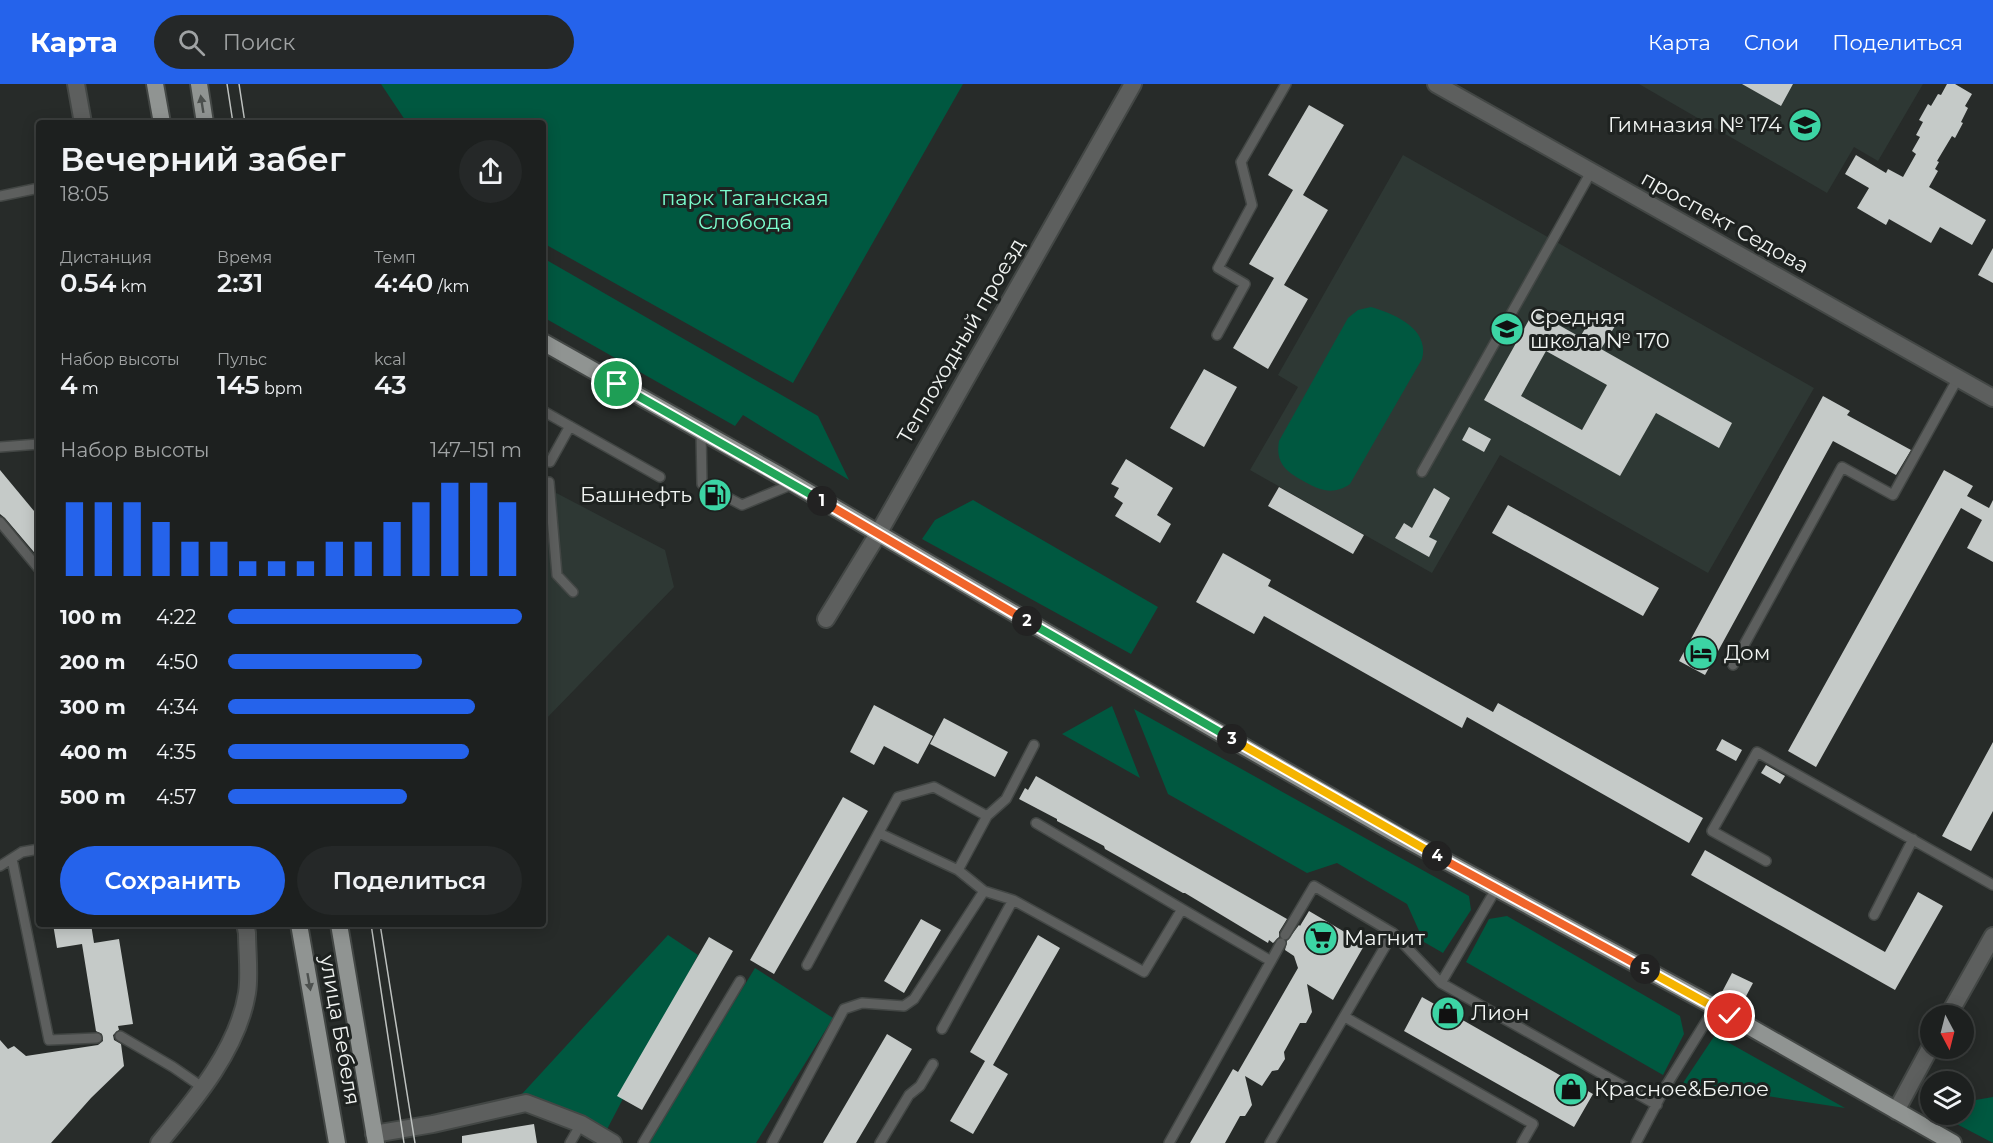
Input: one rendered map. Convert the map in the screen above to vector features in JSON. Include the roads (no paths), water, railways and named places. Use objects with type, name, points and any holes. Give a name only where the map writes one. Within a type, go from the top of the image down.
[{"type":"main road","points":[[155,84],[161,120]]},
{"type":"main road","points":[[199,84],[205,120]]},
{"type":"main road","points":[[546,344],[793,484],[1116,673],[1496,889],[1715,1007],[1953,1143]]},
{"type":"main road","name":"улица Бебеля","points":[[300,927],[337,1143]]},
{"type":"main road","name":"улица Бебеля","points":[[340,927],[375,1139]]},
{"type":"street","points":[[75,84],[81,120]]},
{"type":"street","name":"Теплоходный проезд","points":[[826,619],[878,534],[1133,84]]},
{"type":"street","name":"проспект Седова","points":[[1436,84],[1993,398]]},
{"type":"street","points":[[159,1143],[215,1069],[234,1037],[247,993],[246,927]]},
{"type":"street","points":[[1954,1005],[1993,936]]},
{"type":"street","points":[[1896,1111],[1924,1059]]},
{"type":"street","points":[[375,1139],[526,1103],[581,1124],[612,1143]]},
{"type":"lane","points":[[1217,335],[1245,284],[1218,268],[1252,205],[1240,162],[1286,84]]},
{"type":"lane","points":[[1422,472],[1591,172]]},
{"type":"lane","points":[[0,196],[36,190]]},
{"type":"lane","points":[[1733,665],[1842,467],[1893,495],[1958,378]]},
{"type":"lane","points":[[546,413],[660,477]]},
{"type":"lane","points":[[549,462],[570,426]]},
{"type":"lane","points":[[701,431],[702,484],[742,505],[793,484]]},
{"type":"lane","points":[[0,447],[36,444]]},
{"type":"lane","points":[[549,482],[557,575],[573,592]]},
{"type":"lane","points":[[0,522],[36,565]]},
{"type":"lane","points":[[958,870],[987,816],[1006,799],[1034,745]]},
{"type":"lane","points":[[1766,861],[1712,831],[1757,752],[1993,885]]},
{"type":"lane","points":[[807,965],[898,797],[934,787],[987,816]]},
{"type":"lane","points":[[1036,823],[1271,961]]},
{"type":"lane","points":[[879,833],[958,870],[984,891],[1013,900],[1144,972],[1182,909]]},
{"type":"lane","points":[[1874,915],[1913,839]]},
{"type":"lane","points":[[0,866],[22,852],[36,850]]},
{"type":"lane","points":[[12,859],[49,1040],[97,1038]]},
{"type":"lane","points":[[1169,1143],[1314,886],[1393,933],[1442,983],[1657,1105]]},
{"type":"lane","points":[[1442,983],[1496,889]]},
{"type":"lane","points":[[772,1143],[844,1009],[862,1003],[904,1006],[914,999],[984,891]]},
{"type":"lane","points":[[942,1029],[1013,900]]},
{"type":"lane","points":[[1270,1143],[1393,933]]},
{"type":"lane","points":[[643,1143],[740,981]]},
{"type":"lane","points":[[1636,1143],[1666,1086],[1715,1007]]},
{"type":"lane","points":[[1345,1017],[1533,1124],[1522,1143]]},
{"type":"lane","points":[[120,1036],[202,1087]]},
{"type":"lane","points":[[880,1143],[909,1095],[920,1086],[933,1064]]},
{"type":"lane","points":[[570,1143],[581,1124]]},
{"type":"tram line","points":[[227,84],[233,120]]},
{"type":"tram line","points":[[239,84],[245,120]]},
{"type":"tram line","points":[[371,927],[404,1143]]},
{"type":"tram line","points":[[380,927],[415,1143]]},
{"type":"place","name":"Гимназия № 174","points":[[1805,125]]},
{"type":"place","name":"Средняя школа № 170","points":[[1507,329]]},
{"type":"place","name":"Башнефть","points":[[715,495]]},
{"type":"place","name":"Дом","points":[[1701,653]]},
{"type":"place","name":"Магнит","points":[[1321,938]]},
{"type":"place","name":"Лион","points":[[1448,1013]]},
{"type":"place","name":"Красное&Белое","points":[[1571,1089]]},
{"type":"park label","name":"парк Таганская Слобода","points":[[745,210]]}]
